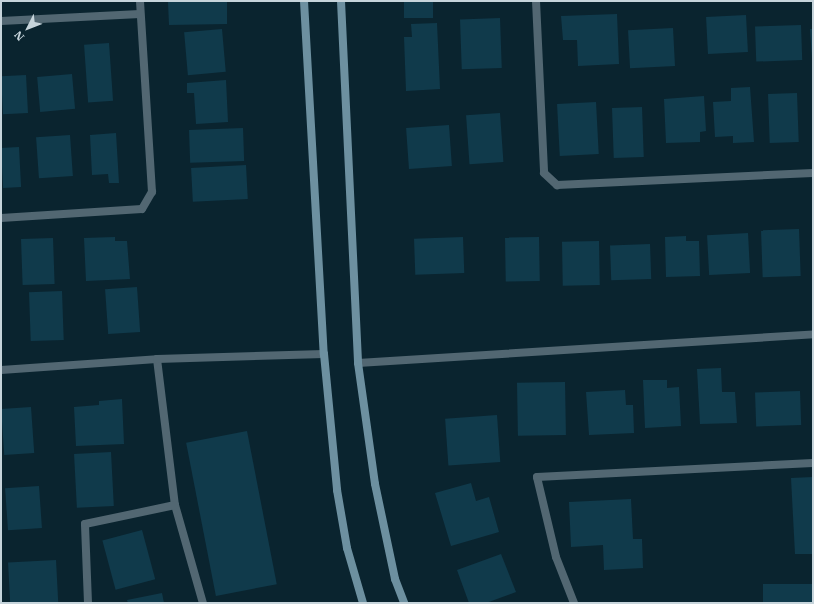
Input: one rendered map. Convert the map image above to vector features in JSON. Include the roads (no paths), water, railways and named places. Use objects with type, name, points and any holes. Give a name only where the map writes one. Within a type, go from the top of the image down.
[{"type":"street","points":[[1,218],[142,210],[152,192],[140,1]]},
{"type":"street","points":[[304,1],[324,354],[337,490],[347,548],[363,603]]},
{"type":"street","points":[[341,1],[358,363],[375,484],[395,579],[404,603]]},
{"type":"street","points":[[536,1],[544,173],[557,185],[813,173]]},
{"type":"street","points":[[1,21],[140,14]]},
{"type":"street","points":[[358,363],[813,334]]},
{"type":"street","points":[[1,370],[157,359],[324,354]]},
{"type":"street","points":[[157,359],[175,505],[203,603]]},
{"type":"street","points":[[574,603],[556,557],[537,476],[813,463]]},
{"type":"street","points":[[88,603],[85,524],[175,505]]}]
